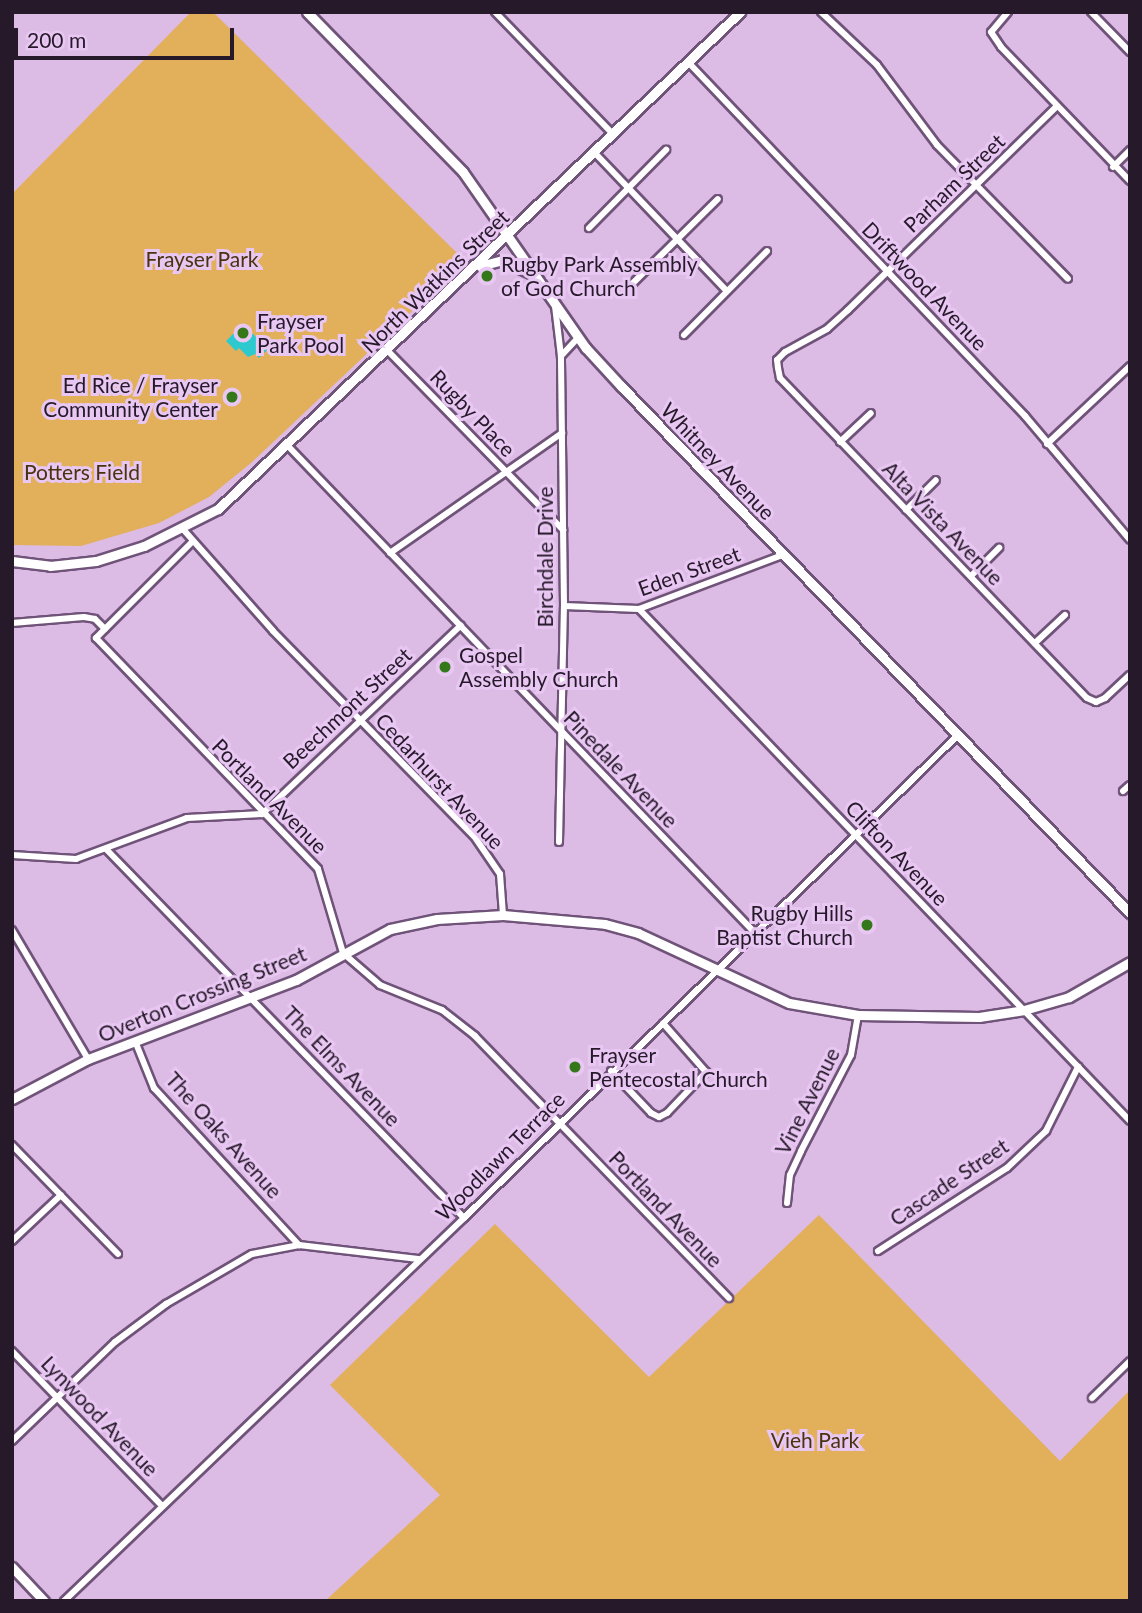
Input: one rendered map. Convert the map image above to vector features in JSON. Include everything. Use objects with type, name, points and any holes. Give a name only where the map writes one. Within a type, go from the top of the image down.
[{"type":"main road","name":"Whitney Avenue","points":[[307,12],[463,172],[579,337],[783,555],[1130,913]]},
{"type":"main road","name":"North Watkins Street","points":[[12,561],[50,566],[96,561],[182,528],[218,509],[288,446],[740,12]]},
{"type":"main road","points":[[472,269],[502,260],[538,278]]},
{"type":"main road","name":"Overton Crossing Street","points":[[12,1099],[88,1059],[296,980],[390,929],[415,923],[503,915],[571,918],[627,930],[715,972],[789,1003],[858,1015],[979,1017],[1024,1010],[1069,997],[1130,961]]},
{"type":"main road","points":[[12,1567],[44,1601]]},
{"type":"street","points":[[495,12],[613,134]]},
{"type":"street","points":[[821,12],[877,65],[937,145],[1068,279]]},
{"type":"street","points":[[1009,12],[991,32],[1056,107],[1130,181]]},
{"type":"street","points":[[1091,12],[1130,52]]},
{"type":"street","name":"Driftwood Avenue","points":[[688,62],[1047,444],[1130,540]]},
{"type":"street","name":"Parham Street","points":[[777,360],[827,329],[979,186],[1056,107]]},
{"type":"street","points":[[589,228],[666,150]]},
{"type":"street","points":[[1114,167],[1130,150]]},
{"type":"street","points":[[594,152],[727,291]]},
{"type":"street","points":[[631,285],[718,199]]},
{"type":"street","points":[[684,335],[767,251]]},
{"type":"street","name":"Birchdale Drive","points":[[555,304],[561,356],[564,606],[559,842]]},
{"type":"street","points":[[561,356],[579,337]]},
{"type":"street","name":"Rugby Place","points":[[387,350],[563,530]]},
{"type":"street","name":"Alta Vista Avenue","points":[[777,360],[780,378],[905,510],[1096,702],[1130,675]]},
{"type":"street","points":[[1047,444],[1130,366]]},
{"type":"street","points":[[840,442],[871,413]]},
{"type":"street","points":[[390,552],[504,470],[562,433]]},
{"type":"street","name":"Pinedale Avenue","points":[[288,446],[755,933]]},
{"type":"street","points":[[905,510],[936,481]]},
{"type":"street","name":"Cedarhurst Avenue","points":[[182,528],[192,542],[492,859],[505,892],[503,915]]},
{"type":"street","points":[[12,623],[84,617],[94,619],[105,629],[192,542]]},
{"type":"street","points":[[971,576],[999,548]]},
{"type":"street","name":"Eden Street","points":[[564,606],[639,609],[783,555]]},
{"type":"street","name":"Clifton Avenue","points":[[639,609],[1130,1121]]},
{"type":"street","points":[[1035,643],[1065,615]]},
{"type":"street","name":"Beechmont Street","points":[[262,814],[461,625]]},
{"type":"street","name":"Portland Avenue","points":[[105,629],[96,638],[262,814],[318,869],[343,953],[380,985],[457,1020],[729,1298]]},
{"type":"street","name":"Woodlawn Terrace","points":[[64,1601],[418,1259],[464,1218],[853,834],[958,735]]},
{"type":"street","points":[[1123,791],[1130,785]]},
{"type":"street","points":[[12,855],[68,860],[106,849],[187,818],[262,814]]},
{"type":"street","name":"The Elms Avenue","points":[[106,849],[464,1218]]},
{"type":"street","points":[[12,930],[88,1059]]},
{"type":"street","name":"Vine Avenue","points":[[787,1203],[790,1175],[851,1055],[858,1015]]},
{"type":"street","points":[[611,1072],[651,1113],[659,1117],[667,1114],[706,1072],[663,1023]]},
{"type":"street","name":"The Oaks Avenue","points":[[135,1041],[154,1088],[299,1245]]},
{"type":"street","name":"Cascade Street","points":[[878,1251],[1007,1168],[1046,1131],[1078,1067]]},
{"type":"street","points":[[12,1144],[118,1254]]},
{"type":"street","points":[[12,1241],[61,1195]]},
{"type":"street","points":[[12,1441],[115,1342],[166,1304],[252,1255],[299,1245],[418,1259]]},
{"type":"street","name":"Lynwood Avenue","points":[[12,1351],[162,1506]]},
{"type":"street","points":[[1092,1398],[1130,1361]]},
{"type":"green space","name":"Frayser Park","points":[[191,12],[213,12],[465,261],[251,463],[209,497],[159,523],[81,546],[12,545],[12,194]]},
{"type":"green space","name":"Vieh Park","points":[[819,1215],[1060,1461],[1130,1390],[1130,1601],[325,1601],[440,1495],[330,1385],[495,1224],[649,1377]]},
{"type":"shaded area","name":"Frayser Park Pool","points":[[243,324],[268,349],[259,358],[255,354],[248,357],[239,348],[236,351],[226,341]]},
{"type":"place","name":"Rugby Park Assembly of God Church","points":[[487,276]]},
{"type":"place","name":"Frayser Park Pool","points":[[243,333]]},
{"type":"place","name":"Ed Rice / Frayser Community Center","points":[[232,397]]},
{"type":"place","name":"Gospel Assembly Church","points":[[445,667]]},
{"type":"place","name":"Rugby Hills Baptist Church","points":[[867,925]]},
{"type":"place","name":"Frayser Pentecostal Church","points":[[575,1067]]},
{"type":"park label","name":"Potters Field","points":[[82,472]]}]
